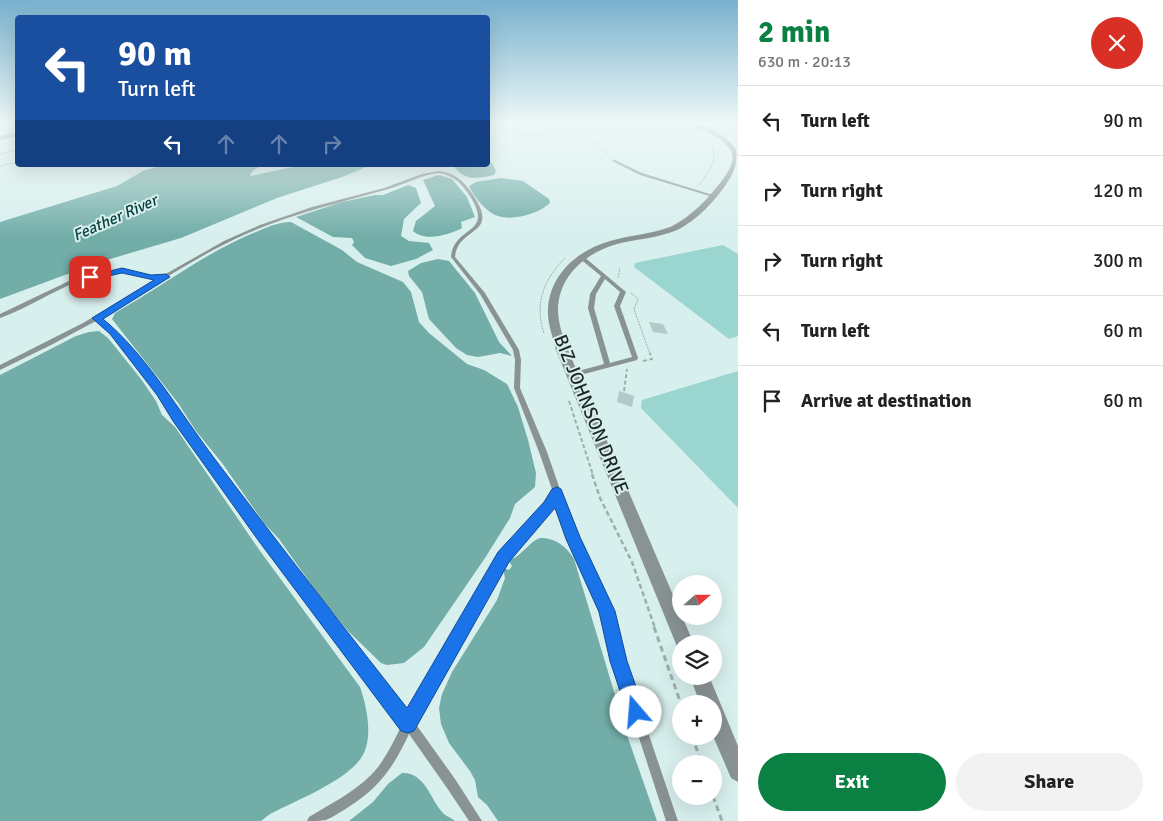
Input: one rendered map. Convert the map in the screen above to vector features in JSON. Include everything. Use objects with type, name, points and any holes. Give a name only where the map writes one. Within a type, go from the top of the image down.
[{"type":"street","name":"BIZ JOHNSON DRIVE","points":[[681,635],[557,335],[553,300],[560,281],[576,256],[605,245],[674,228],[695,214],[714,196],[734,167],[735,160]]},
{"type":"street","points":[[722,732],[738,771]]},
{"type":"lane","points":[[613,160],[642,174],[714,196]]},
{"type":"lane","points":[[0,368],[96,318],[226,242],[299,212],[391,187],[429,174],[441,172],[455,176],[476,204],[481,215],[478,224],[454,250],[453,257],[482,293],[516,350],[518,360],[517,388],[543,452],[573,539],[607,611],[619,661],[672,821]]},
{"type":"lane","points":[[573,375],[635,358],[617,306],[623,292],[576,256]]},
{"type":"lane","points":[[0,316],[68,285],[103,273],[122,271],[151,278],[166,277]]},
{"type":"lane","points":[[604,276],[593,294],[591,308],[607,365]]},
{"type":"lane","points":[[96,318],[113,332],[161,393],[263,535],[408,724],[476,821]]},
{"type":"lane","points":[[313,821],[355,796],[376,778],[392,757],[408,724],[496,569],[504,557],[549,506],[557,493]]},
{"type":"path","points":[[695,190],[713,160]]},
{"type":"path","points":[[0,166],[15,163]]},
{"type":"path","points":[[546,338],[540,321],[542,292],[553,270],[576,256]]},
{"type":"path","points":[[567,394],[600,498],[635,570],[678,695]]},
{"type":"path","points":[[716,805],[722,821]]},
{"type":"shaded area","points":[[723,245],[738,254],[738,336],[729,339],[634,267],[635,263]]},
{"type":"shaded area","points":[[738,371],[738,508],[641,408],[642,400]]},
{"type":"water","points":[[490,161],[496,171],[494,175],[471,178],[455,167],[490,167]]},
{"type":"water","name":"Feather River","points":[[156,167],[259,167],[254,170],[251,176],[293,167],[366,167],[342,177],[277,198],[181,238],[100,262],[0,299],[0,222],[117,186],[143,171]]},
{"type":"water","points":[[439,175],[452,179],[467,197],[475,217],[461,222],[462,228],[450,233],[431,237],[424,236],[413,231],[416,221],[435,206],[423,180]]},
{"type":"water","points":[[501,178],[523,181],[549,199],[550,203],[525,216],[511,218],[494,214],[481,204],[469,186],[476,182]]},
{"type":"water","points":[[408,185],[416,188],[421,203],[404,219],[401,236],[409,241],[429,243],[433,250],[416,259],[391,266],[365,258],[352,245],[354,242],[352,238],[333,237],[296,217],[342,202],[383,195]]},
{"type":"water","points":[[291,222],[342,250],[357,262],[403,282],[411,292],[419,322],[429,333],[467,364],[484,370],[507,384],[518,407],[528,440],[536,473],[535,487],[515,504],[510,518],[485,558],[424,647],[404,663],[387,665],[381,663],[349,632],[320,597],[279,539],[264,523],[222,463],[196,431],[178,403],[112,319],[115,313],[233,242],[265,228]]},
{"type":"water","points":[[438,259],[449,261],[475,293],[499,342],[512,356],[500,353],[478,357],[467,355],[456,348],[429,319],[422,292],[409,276],[408,271],[421,263]]},
{"type":"water","points":[[99,331],[108,338],[141,379],[156,401],[162,415],[175,427],[260,551],[360,687],[368,723],[367,742],[361,758],[344,775],[306,797],[270,814],[261,821],[0,821],[0,375],[76,336]]},
{"type":"water","points":[[540,538],[556,541],[568,550],[574,559],[628,738],[657,821],[498,821],[487,805],[478,797],[475,780],[449,743],[441,724],[439,708],[442,694],[452,672],[497,600],[505,578],[503,568],[509,570],[512,566],[508,560],[513,559],[531,543]]},
{"type":"water","points":[[402,773],[417,777],[439,809],[455,821],[349,821],[373,802],[388,784]]},
{"type":"building","points":[[649,322],[663,324],[668,334],[653,332]]},
{"type":"building","points":[[619,391],[634,396],[632,407],[617,402]]},
{"type":"route","points":[[90,277],[103,273],[122,271],[151,278],[166,277],[96,318],[108,326],[161,393],[263,535],[408,724],[496,569],[527,529],[549,506],[557,493],[573,539],[607,611],[619,661],[636,712]]}]
